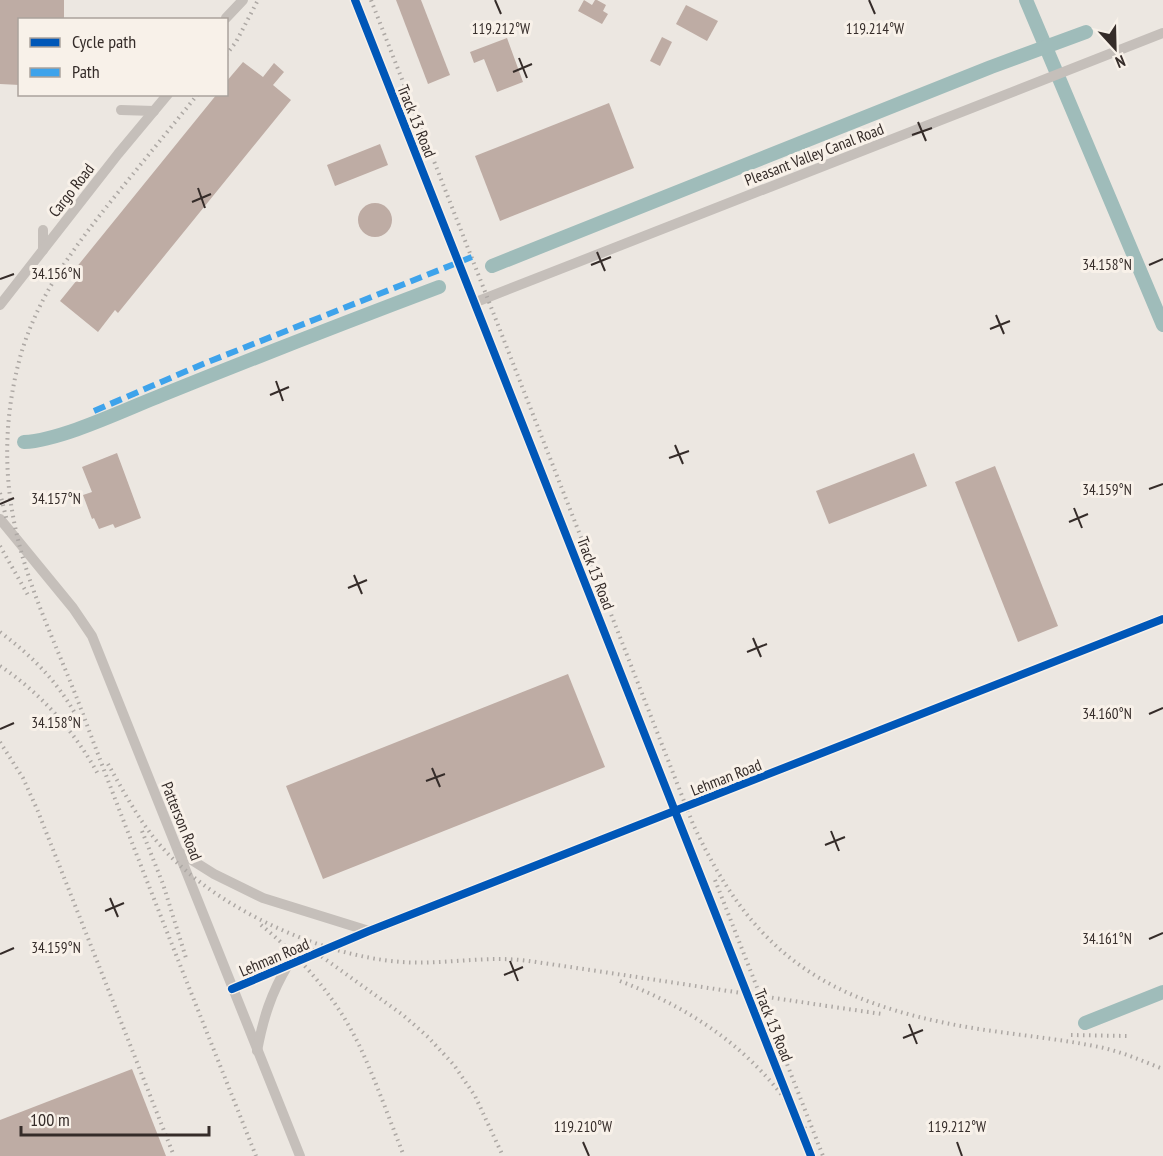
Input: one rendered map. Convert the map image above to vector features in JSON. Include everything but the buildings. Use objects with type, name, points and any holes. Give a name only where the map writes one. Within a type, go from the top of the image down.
[{"type":"street","points":[[227,18],[237,0]]},
{"type":"street","points":[[227,18],[243,0]]},
{"type":"street","name":"Track 13 Road","points":[[355,0],[811,1156]]},
{"type":"street","name":"Pleasant Valley Canal Road","points":[[476,302],[1163,33]]},
{"type":"street","name":"Cargo Road","points":[[0,305],[166,96]]},
{"type":"street","points":[[121,110],[154,111]]},
{"type":"street","points":[[43,230],[43,250]]},
{"type":"street","name":"Patterson Road","points":[[0,519],[73,608],[92,636],[300,1156]]},
{"type":"street","name":"Lehman Road","points":[[232,989],[369,931],[1163,619]]},
{"type":"street","points":[[179,852],[214,874],[263,898],[369,931]]},
{"type":"street","points":[[257,1051],[270,999],[288,965]]},
{"type":"waterway","points":[[1026,0],[1163,325]]},
{"type":"waterway","points":[[492,266],[991,67],[1086,32]]},
{"type":"waterway","points":[[24,442],[56,436],[93,423],[439,287]]},
{"type":"waterway","points":[[1085,1023],[1163,992]]},
{"type":"railway","points":[[228,52],[258,0]]},
{"type":"railway","points":[[371,0],[693,824],[714,866],[737,901],[762,932],[790,958],[821,979],[856,996],[896,1011],[941,1022],[1103,1048],[1163,1069]]},
{"type":"railway","points":[[196,96],[90,228],[62,267],[39,309],[21,354],[12,394],[9,414],[8,475],[18,541],[33,590],[256,1156]]},
{"type":"railway","points":[[0,493],[7,521]]},
{"type":"railway","points":[[0,546],[28,595]]},
{"type":"railway","points":[[0,632],[42,669],[76,715]]},
{"type":"railway","points":[[0,666],[29,688],[55,714],[79,743],[98,774]]},
{"type":"railway","points":[[0,742],[23,778],[37,809],[174,1156]]},
{"type":"railway","points":[[108,764],[151,834],[173,859],[200,882],[264,922],[334,949],[369,958],[402,962],[513,959],[882,1014]]},
{"type":"railway","points":[[142,831],[163,884],[186,958]]},
{"type":"railway","points":[[715,880],[823,1156]]},
{"type":"railway","points":[[261,925],[305,966],[342,1014],[367,1062],[404,1156]]},
{"type":"railway","points":[[307,946],[403,1015],[428,1037],[454,1065],[475,1096],[503,1156]]},
{"type":"railway","points":[[620,981],[676,1007],[726,1039],[769,1080],[806,1130]]},
{"type":"railway","points":[[1071,1035],[1127,1036]]},
{"type":"marked path","points":[[94,411],[203,364],[472,257]]},
{"type":"cycle path","points":[[355,0],[811,1156]]},
{"type":"cycle path","points":[[232,989],[369,931],[1163,619]]}]
